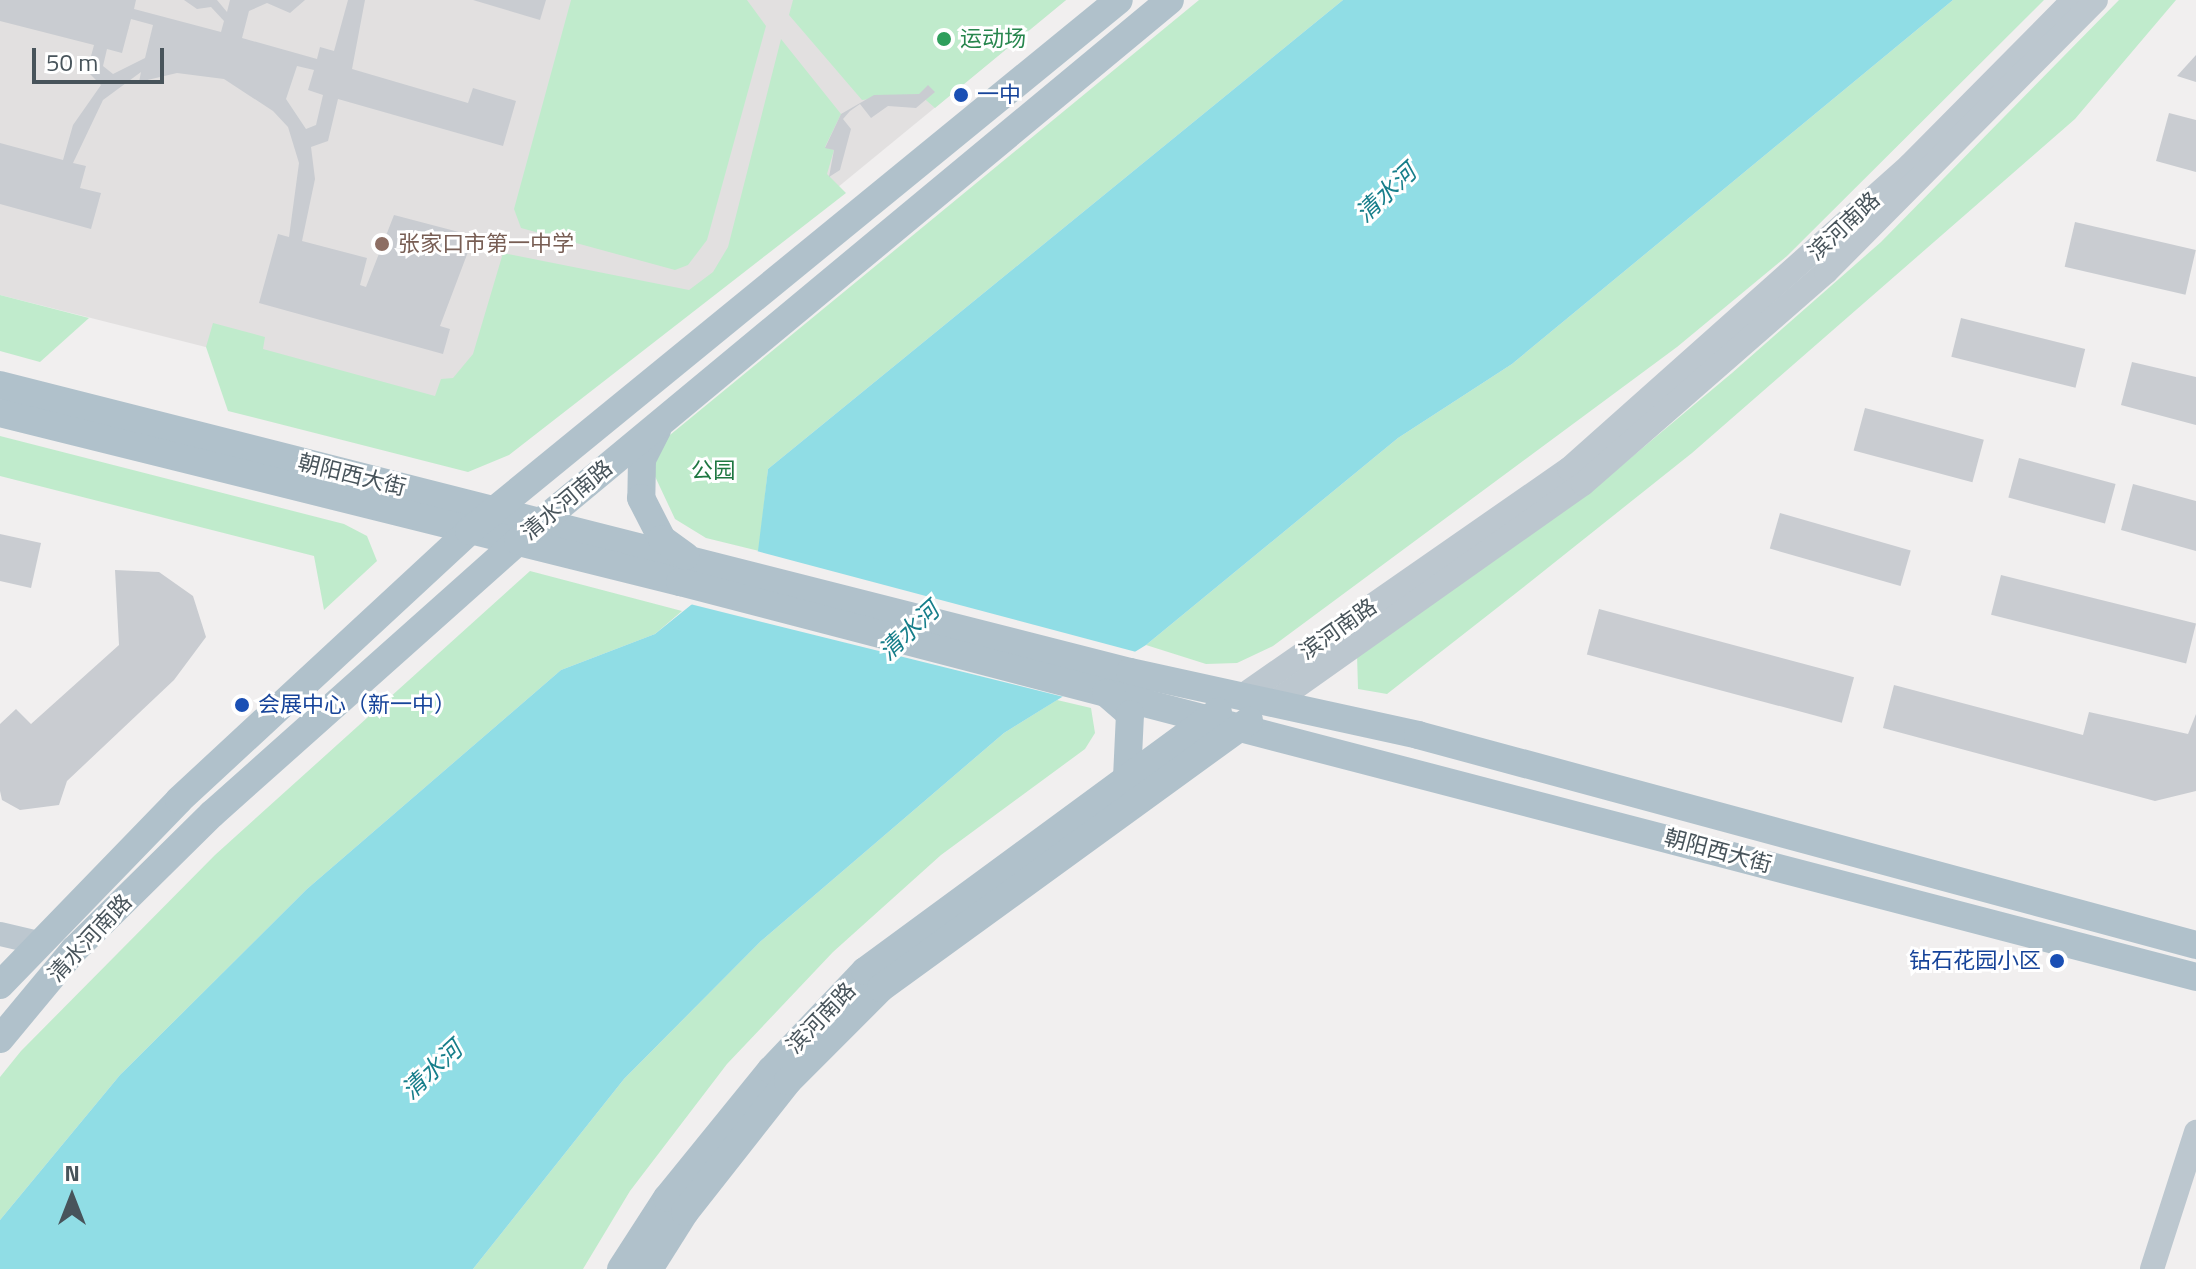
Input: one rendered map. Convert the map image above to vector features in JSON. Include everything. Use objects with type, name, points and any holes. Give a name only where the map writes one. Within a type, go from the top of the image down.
[{"type":"main road","name":"清水河南路","points":[[0,985],[35,942],[469,531],[1119,0]]},
{"type":"main road","name":"清水河南路","points":[[0,1039],[74,950],[212,814],[518,541],[1170,0]]},
{"type":"main road","name":"滨河南路","points":[[621,1269],[667,1198],[762,1081],[865,971],[1207,720],[1569,469],[1910,165],[2073,0]]},
{"type":"main road","name":"滨河南路","points":[[649,1269],[685,1212],[788,1081],[881,988],[1594,475],[1826,272],[2096,0]]},
{"type":"main road","name":"朝阳西大街","points":[[0,385],[541,522],[1105,693],[2196,977]]},
{"type":"main road","name":"朝阳西大街","points":[[0,413],[469,531],[691,568],[1130,672],[1418,735],[2196,945]]},
{"type":"main road","points":[[662,422],[642,459],[641,498],[662,539],[691,568]]},
{"type":"main road","points":[[1105,693],[1130,714],[1127,778]]},
{"type":"main road","points":[[0,934],[35,942]]},
{"type":"main road","points":[[2152,1269],[2196,1132]]},
{"type":"shaded area","name":"张家口市第一中学","points":[[0,0],[1066,0],[832,192],[522,427],[0,295]]},
{"type":"green space","points":[[571,0],[747,0],[766,26],[707,240],[688,265],[675,270],[521,228],[514,209]]},
{"type":"green space","points":[[793,0],[1066,0],[935,108],[919,94],[862,100],[789,15]]},
{"type":"green space","name":"公园","points":[[1199,0],[1343,0],[768,469],[759,551],[706,538],[675,519],[652,470],[659,444]]},
{"type":"green space","points":[[1953,0],[2044,0],[1787,256],[1677,347],[1273,646],[1237,663],[1206,664],[1146,645],[1398,438],[1512,364]]},
{"type":"green space","points":[[2119,0],[2176,0],[2075,119],[1692,453],[1530,582],[1387,694],[1358,689],[1357,654],[1609,476],[1732,373],[1881,242]]},
{"type":"green space","points":[[781,39],[841,114],[825,147],[834,150],[827,174],[846,193],[509,455],[468,472],[228,411],[206,347],[213,323],[265,337],[263,349],[435,396],[441,379],[453,378],[473,354],[503,253],[689,290],[713,272],[728,247]]},
{"type":"green space","points":[[0,295],[89,318],[40,362],[0,351]]},
{"type":"green space","points":[[0,436],[344,524],[367,536],[377,561],[324,610],[314,556],[0,476]]},
{"type":"green space","points":[[530,571],[682,611],[655,634],[561,670],[307,889],[120,1075],[0,1220],[0,1077],[21,1051],[215,855]]},
{"type":"green space","points":[[1057,700],[1091,708],[1095,733],[1085,749],[941,855],[833,952],[727,1064],[630,1191],[583,1269],[473,1269],[624,1079],[761,941],[1004,733]]},
{"type":"water","name":"清水河","points":[[1343,0],[1953,0],[1512,364],[1398,438],[1146,645],[1004,733],[761,941],[624,1079],[473,1269],[0,1269],[0,1220],[120,1075],[307,889],[561,670],[655,634],[758,551],[768,469]]},
{"type":"pier","points":[[753,550],[1140,653],[1068,698],[686,603]]},
{"type":"building","points":[[0,0],[136,0],[134,9],[221,32],[224,21],[211,7],[197,9],[184,0],[217,0],[227,12],[230,0],[305,0],[290,13],[267,3],[249,11],[242,38],[317,59],[320,47],[334,51],[348,0],[365,0],[352,69],[468,103],[473,88],[516,101],[503,146],[338,99],[328,141],[311,147],[315,179],[302,241],[367,258],[360,285],[366,287],[394,215],[474,236],[440,326],[450,329],[443,354],[259,303],[278,234],[289,237],[299,163],[288,127],[273,111],[224,79],[177,73],[139,82],[141,72],[103,100],[73,163],[86,166],[80,188],[101,193],[91,229],[0,204],[0,143],[63,160],[73,125],[101,85],[87,71],[94,45],[0,21]],"holes":[[[131,19],[153,25],[145,58],[113,74],[103,66],[107,49],[122,53]],[[297,66],[314,70],[308,90],[323,95],[316,125],[306,129],[286,99]]]},
{"type":"building","points":[[473,0],[546,0],[540,20]]},
{"type":"building","points":[[2196,55],[2196,82],[2177,76]]},
{"type":"building","points":[[928,85],[935,92],[916,108],[888,106],[871,118],[860,104],[850,111],[843,119],[851,129],[840,170],[829,177],[834,150],[825,148],[841,114],[874,95],[919,94]]},
{"type":"building","points":[[2169,113],[2196,120],[2196,172],[2156,161]]},
{"type":"building","points":[[2075,222],[2196,250],[2185,295],[2065,267]]},
{"type":"building","points":[[1961,318],[2085,349],[2076,388],[1951,357]]},
{"type":"building","points":[[2132,362],[2196,377],[2196,425],[2121,405]]},
{"type":"building","points":[[1865,408],[1984,440],[1972,482],[1854,451]]},
{"type":"building","points":[[2019,458],[2116,484],[2105,523],[2008,498]]},
{"type":"building","points":[[2133,484],[2196,501],[2196,551],[2121,530]]},
{"type":"building","points":[[1780,513],[1911,550],[1901,586],[1770,549]]},
{"type":"building","points":[[0,534],[41,543],[31,588],[0,581]]},
{"type":"building","points":[[115,570],[159,572],[193,596],[206,637],[174,680],[67,781],[59,805],[20,810],[2,800],[0,724],[16,709],[31,724],[119,645]]},
{"type":"building","points":[[2001,575],[2196,624],[2186,663],[1991,615]]},
{"type":"building","points":[[1599,609],[1854,677],[1842,723],[1587,654]]},
{"type":"building","points":[[1894,685],[2083,735],[2089,712],[2188,734],[2196,714],[2196,791],[2155,801],[1883,728]]},
{"type":"place","name":"运动场","points":[[944,39]]},
{"type":"place","name":"一中","points":[[961,95]]},
{"type":"place","name":"张家口市第一中学","points":[[382,244]]},
{"type":"place","name":"会展中心（新一中）","points":[[242,705]]},
{"type":"place","name":"钻石花园小区","points":[[2057,961]]}]
